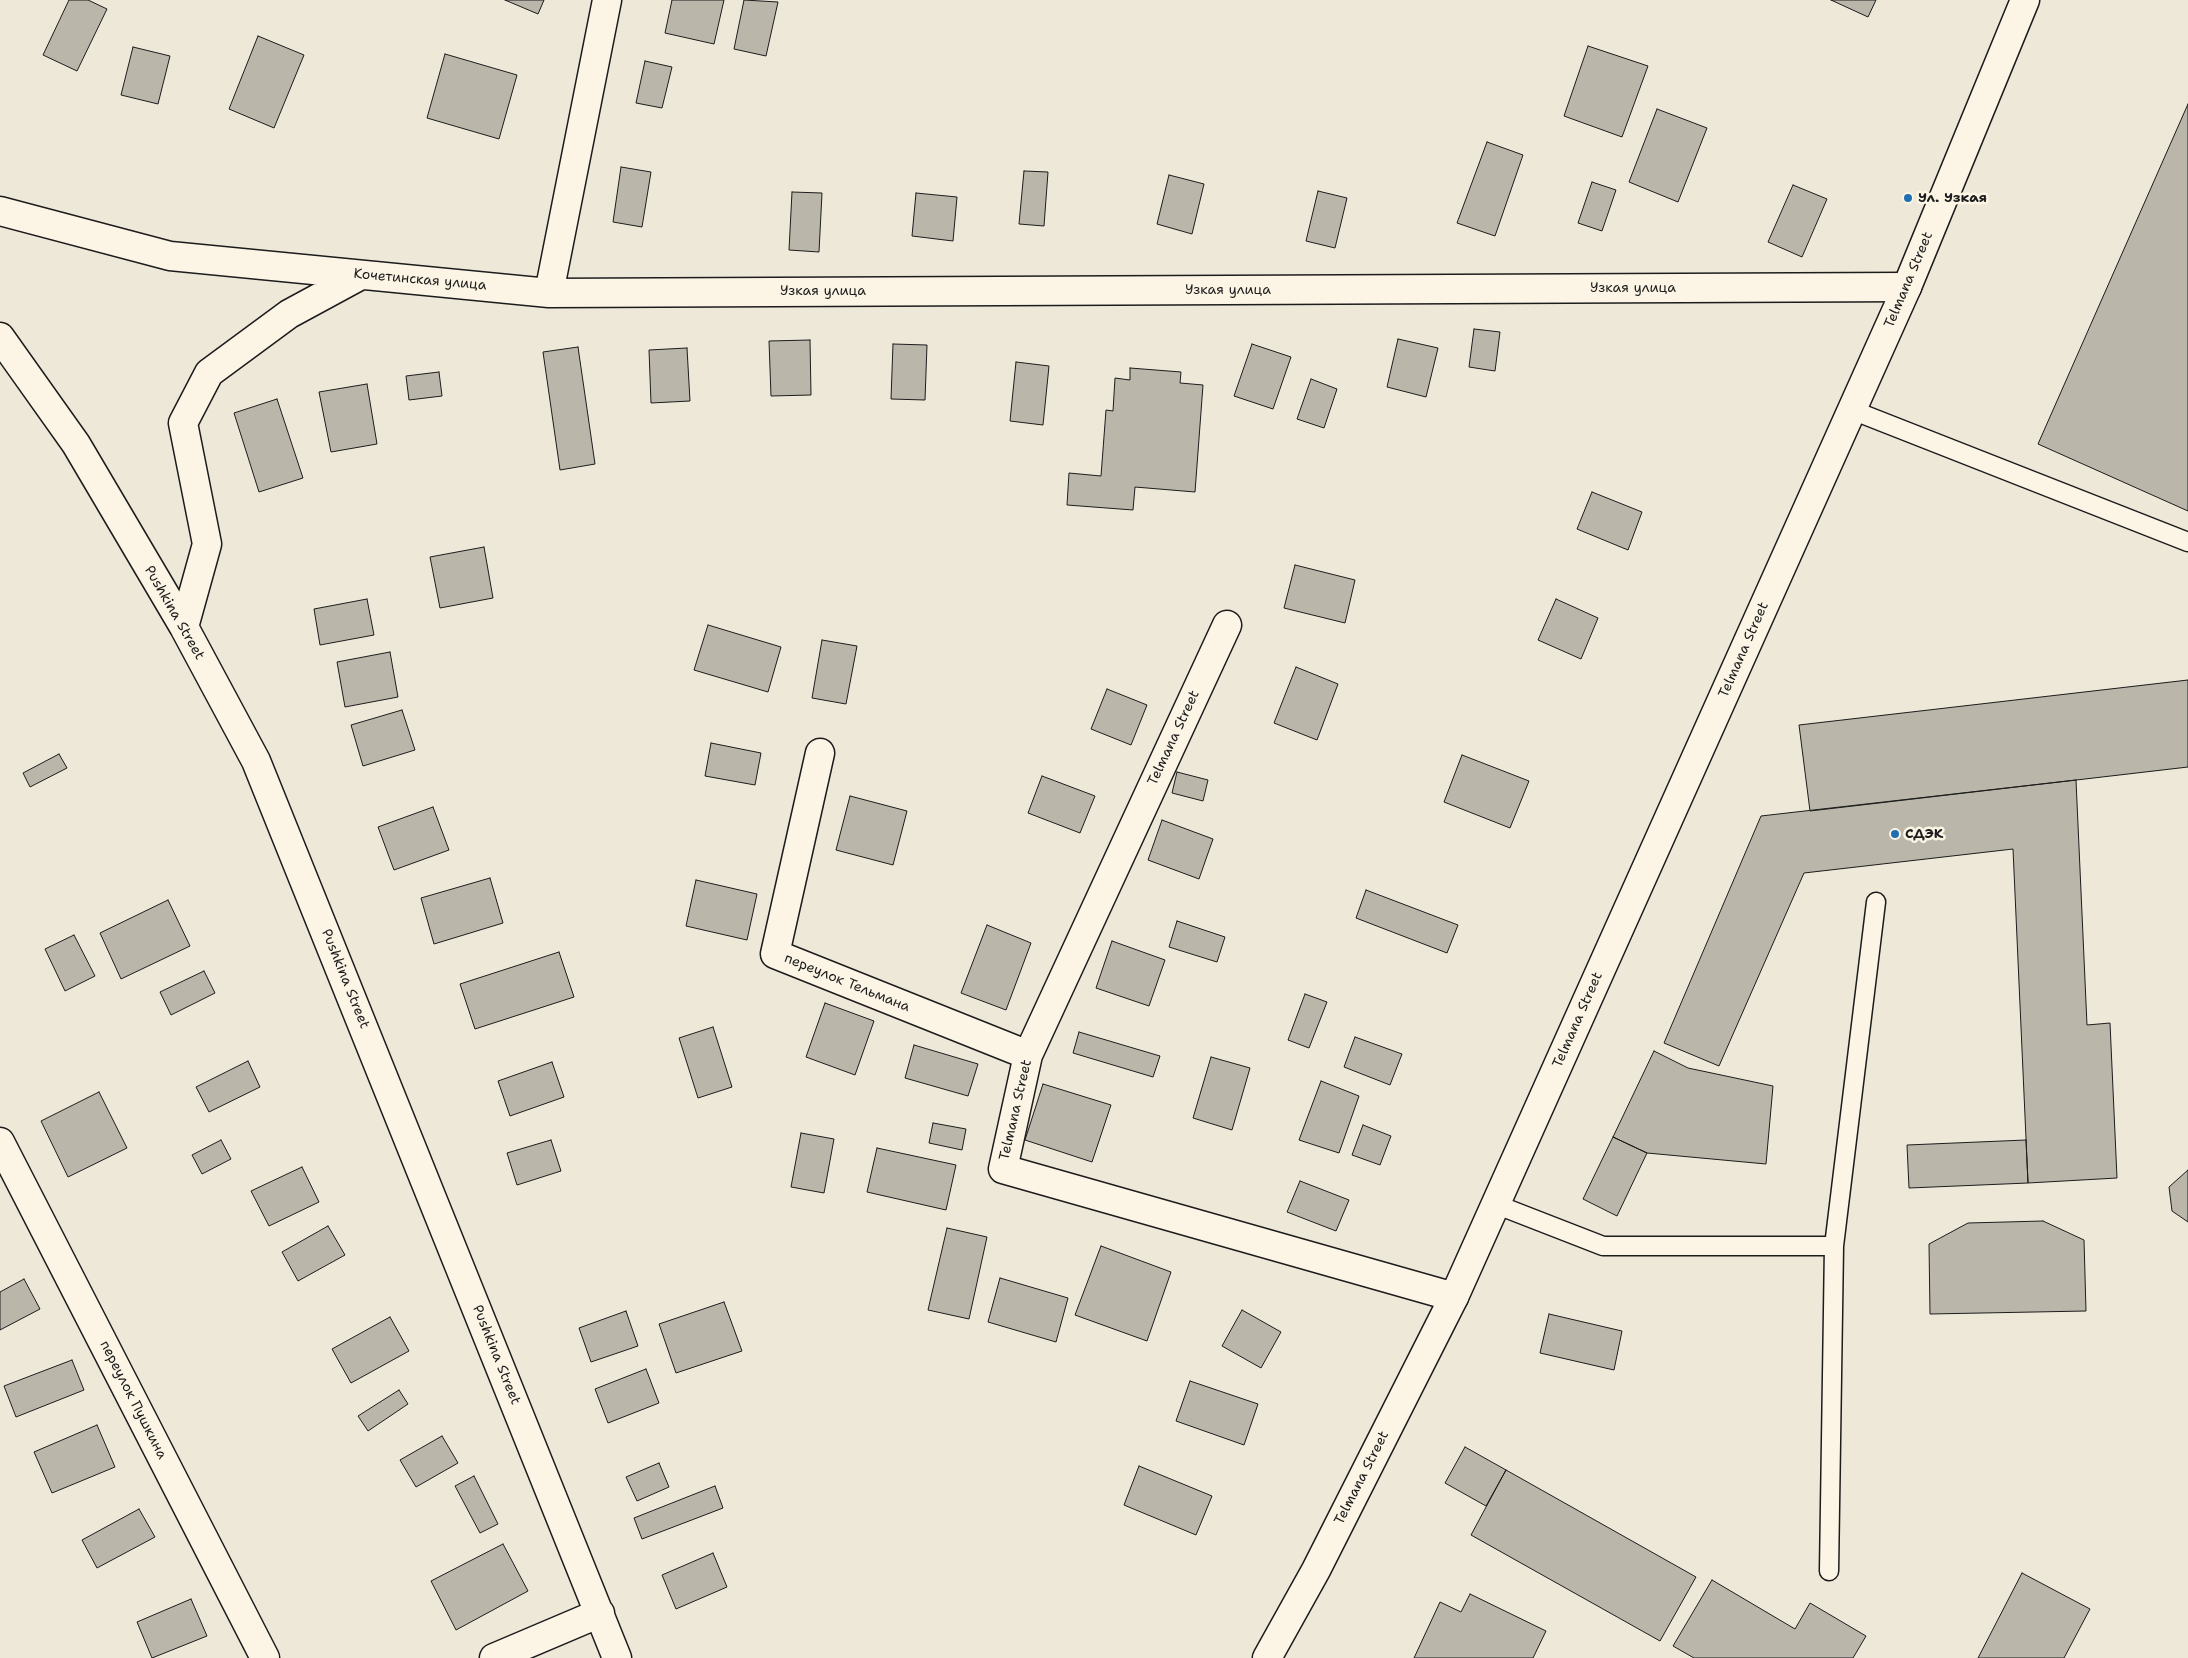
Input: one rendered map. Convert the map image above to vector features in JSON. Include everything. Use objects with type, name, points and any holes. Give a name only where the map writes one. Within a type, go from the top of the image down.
[{"type":"street","points":[[549,292],[608,0]]},
{"type":"street","name":"Telmana Street","points":[[1267,1658],[1316,1570],[1454,1297],[1907,287],[2025,0]]},
{"type":"street","name":"Кочетинская улица","points":[[0,211],[170,256],[549,292]]},
{"type":"street","points":[[184,628],[207,544],[183,423],[209,373],[289,314],[361,275]]},
{"type":"street","name":"Узкая улица","points":[[549,292],[1907,287]]},
{"type":"street","name":"Pushkina Street","points":[[0,337],[76,444],[184,628],[256,761],[617,1658]]},
{"type":"street","name":"Telmana Street","points":[[1227,625],[1028,1055],[1002,1169],[1454,1297]]},
{"type":"street","name":"переулок Тельмана","points":[[820,753],[775,954],[1028,1055]]},
{"type":"street","name":"переулок Пушкина","points":[[0,1142],[265,1658]]},
{"type":"street","points":[[494,1658],[600,1613]]},
{"type":"lane","points":[[1852,410],[2188,542]]},
{"type":"lane","points":[[1830,1571],[1834,1246],[1876,902]]},
{"type":"lane","points":[[1495,1204],[1603,1246],[1834,1246]]},
{"type":"building","points":[[69,0],[88,0],[107,9],[77,71],[43,55]]},
{"type":"building","points":[[505,0],[544,0],[538,14]]},
{"type":"building","points":[[672,0],[724,0],[714,44],[665,33]]},
{"type":"building","points":[[744,0],[778,2],[766,56],[734,49]]},
{"type":"building","points":[[1831,0],[1876,0],[1868,17]]},
{"type":"building","points":[[258,36],[304,55],[274,128],[229,109]]},
{"type":"building","points":[[1588,46],[1648,66],[1622,137],[1564,116]]},
{"type":"building","points":[[133,47],[170,56],[158,104],[121,95]]},
{"type":"building","points":[[445,54],[517,75],[499,139],[427,118]]},
{"type":"building","points":[[645,61],[672,67],[662,108],[636,103]]},
{"type":"building","points":[[2188,104],[2188,511],[2038,444]]},
{"type":"building","points":[[1657,109],[1707,128],[1678,202],[1629,182]]},
{"type":"building","points":[[1487,142],[1523,155],[1495,236],[1457,223]]},
{"type":"building","points":[[621,167],[651,172],[642,227],[613,222]]},
{"type":"building","points":[[1024,171],[1048,172],[1044,226],[1019,224]]},
{"type":"building","points":[[1169,175],[1204,184],[1192,234],[1157,224]]},
{"type":"building","points":[[1592,182],[1616,190],[1602,231],[1578,223]]},
{"type":"building","points":[[1793,185],[1827,199],[1802,257],[1768,242]]},
{"type":"building","points":[[1318,191],[1347,198],[1335,248],[1306,241]]},
{"type":"building","points":[[792,192],[822,193],[819,252],[789,250]]},
{"type":"building","points":[[916,193],[957,197],[953,241],[912,236]]},
{"type":"building","points":[[1474,329],[1500,332],[1495,371],[1469,367]]},
{"type":"building","points":[[1398,339],[1438,348],[1426,397],[1387,387]]},
{"type":"building","points":[[810,340],[811,395],[771,396],[769,341]]},
{"type":"building","points":[[893,344],[927,345],[925,400],[891,399]]},
{"type":"building","points":[[1252,344],[1291,357],[1273,409],[1234,396]]},
{"type":"building","points":[[578,347],[595,464],[560,470],[543,352]]},
{"type":"building","points":[[687,348],[690,401],[651,403],[649,350]]},
{"type":"building","points":[[1016,362],[1049,366],[1043,425],[1010,421]]},
{"type":"building","points":[[1130,368],[1181,372],[1180,383],[1203,385],[1195,492],[1135,487],[1133,510],[1067,505],[1069,473],[1101,476],[1106,410],[1113,411],[1115,378],[1130,380]]},
{"type":"building","points":[[439,372],[442,396],[409,400],[406,376]]},
{"type":"building","points":[[1311,379],[1337,389],[1324,428],[1297,419]]},
{"type":"building","points":[[367,384],[377,444],[331,452],[319,392]]},
{"type":"building","points":[[277,399],[303,478],[259,492],[234,413]]},
{"type":"building","points":[[1592,492],[1642,512],[1628,550],[1577,529]]},
{"type":"building","points":[[484,547],[493,598],[440,608],[430,557]]},
{"type":"building","points":[[1295,565],[1355,580],[1345,623],[1284,608]]},
{"type":"building","points":[[367,599],[374,635],[320,645],[314,609]]},
{"type":"building","points":[[1556,599],[1598,618],[1581,659],[1538,640]]},
{"type":"building","points":[[708,625],[781,647],[768,692],[694,670]]},
{"type":"building","points":[[822,640],[857,646],[846,704],[812,698]]},
{"type":"building","points":[[390,652],[398,697],[345,707],[337,662]]},
{"type":"building","points":[[1296,667],[1338,684],[1317,740],[1274,723]]},
{"type":"building","points":[[2188,680],[2188,767],[1810,811],[1799,725]]},
{"type":"building","points":[[1107,689],[1147,705],[1131,745],[1091,729]]},
{"type":"building","points":[[402,710],[415,750],[363,766],[351,725]]},
{"type":"building","points":[[711,743],[761,753],[755,785],[705,776]]},
{"type":"building","points":[[59,754],[67,768],[30,787],[23,773]]},
{"type":"building","points":[[1462,755],[1529,781],[1510,828],[1444,802]]},
{"type":"building","points":[[1177,772],[1208,780],[1203,801],[1172,793]]},
{"type":"building","points":[[1042,776],[1095,796],[1080,833],[1028,813]]},
{"type":"building","points":[[2076,780],[2087,1025],[2110,1023],[2117,1178],[2028,1183],[2013,849],[1804,873],[1719,1066],[1664,1043],[1761,816]]},
{"type":"building","points":[[850,796],[907,811],[893,865],[836,850]]},
{"type":"building","points":[[433,807],[449,850],[394,870],[378,827]]},
{"type":"building","points":[[1162,820],[1213,839],[1199,879],[1148,860]]},
{"type":"building","points":[[490,878],[503,923],[434,944],[421,898]]},
{"type":"building","points":[[696,880],[757,894],[747,940],[686,926]]},
{"type":"building","points":[[1366,890],[1458,925],[1447,953],[1356,918]]},
{"type":"building","points":[[168,900],[190,946],[121,979],[100,933]]},
{"type":"building","points":[[1177,921],[1225,937],[1217,962],[1169,947]]},
{"type":"building","points":[[987,925],[1031,943],[1006,1010],[961,993]]},
{"type":"building","points":[[74,935],[95,976],[65,991],[45,949]]},
{"type":"building","points":[[1112,941],[1165,960],[1149,1006],[1096,988]]},
{"type":"building","points":[[559,952],[574,997],[475,1029],[460,984]]},
{"type":"building","points":[[204,971],[215,993],[171,1015],[160,992]]},
{"type":"building","points":[[1305,994],[1327,1002],[1309,1048],[1288,1040]]},
{"type":"building","points":[[825,1003],[874,1021],[855,1075],[806,1057]]},
{"type":"building","points":[[713,1027],[732,1087],[698,1098],[679,1038]]},
{"type":"building","points":[[1079,1032],[1160,1056],[1153,1077],[1073,1053]]},
{"type":"building","points":[[1355,1037],[1402,1054],[1390,1085],[1344,1067]]},
{"type":"building","points":[[914,1045],[978,1064],[968,1096],[905,1078]]},
{"type":"building","points":[[1654,1051],[1688,1068],[1773,1086],[1766,1164],[1647,1153],[1613,1137]]},
{"type":"building","points":[[1211,1057],[1250,1068],[1232,1130],[1193,1118]]},
{"type":"building","points":[[248,1061],[260,1087],[209,1112],[196,1087]]},
{"type":"building","points":[[552,1062],[564,1097],[510,1116],[498,1081]]},
{"type":"building","points":[[1321,1081],[1359,1096],[1339,1153],[1299,1140]]},
{"type":"building","points":[[1043,1084],[1111,1105],[1092,1162],[1025,1140]]},
{"type":"building","points":[[99,1092],[127,1148],[68,1177],[41,1121]]},
{"type":"building","points":[[933,1123],[966,1129],[962,1150],[929,1143]]},
{"type":"building","points":[[1363,1125],[1391,1136],[1380,1165],[1352,1155]]},
{"type":"building","points":[[801,1133],[834,1139],[824,1193],[791,1187]]},
{"type":"building","points":[[1613,1137],[1647,1153],[1617,1216],[1583,1199]]},
{"type":"building","points":[[221,1140],[231,1159],[202,1174],[192,1155]]},
{"type":"building","points":[[551,1140],[561,1171],[517,1185],[507,1153]]},
{"type":"building","points":[[2026,1140],[2028,1183],[1909,1188],[1907,1145]]},
{"type":"building","points":[[877,1148],[956,1165],[946,1210],[867,1192]]},
{"type":"building","points":[[302,1167],[319,1202],[269,1226],[251,1191]]},
{"type":"building","points":[[2188,1170],[2188,1222],[2172,1211],[2169,1187]]},
{"type":"building","points":[[1300,1181],[1349,1200],[1336,1231],[1287,1212]]},
{"type":"building","points":[[2043,1221],[2084,1240],[2086,1311],[1930,1314],[1929,1244],[1968,1223]]},
{"type":"building","points":[[328,1226],[345,1255],[298,1281],[282,1252]]},
{"type":"building","points":[[947,1228],[987,1237],[969,1319],[928,1310]]},
{"type":"building","points":[[1101,1246],[1171,1272],[1147,1341],[1075,1315]]},
{"type":"building","points":[[1000,1278],[1068,1298],[1056,1342],[988,1322]]},
{"type":"building","points":[[24,1279],[40,1309],[0,1330],[0,1292]]},
{"type":"building","points":[[724,1302],[742,1351],[676,1373],[659,1324]]},
{"type":"building","points":[[1242,1310],[1281,1332],[1261,1368],[1222,1346]]},
{"type":"building","points":[[626,1311],[638,1346],[591,1362],[579,1328]]},
{"type":"building","points":[[1549,1314],[1622,1331],[1614,1370],[1540,1353]]},
{"type":"building","points":[[390,1317],[409,1351],[351,1383],[332,1349]]},
{"type":"building","points":[[72,1360],[84,1390],[16,1417],[4,1386]]},
{"type":"building","points":[[646,1369],[659,1403],[608,1423],[595,1389]]},
{"type":"building","points":[[1190,1381],[1258,1404],[1244,1445],[1176,1421]]},
{"type":"building","points":[[399,1390],[408,1404],[368,1431],[358,1416]]},
{"type":"building","points":[[97,1425],[115,1467],[52,1493],[34,1452]]},
{"type":"building","points":[[442,1436],[458,1463],[416,1487],[400,1460]]},
{"type":"building","points":[[1465,1447],[1506,1470],[1486,1506],[1445,1483]]},
{"type":"building","points":[[659,1463],[669,1487],[637,1501],[626,1477]]},
{"type":"building","points":[[1139,1466],[1212,1496],[1196,1535],[1124,1505]]},
{"type":"building","points":[[1506,1470],[1696,1577],[1660,1641],[1471,1535]]},
{"type":"building","points":[[474,1476],[498,1524],[480,1533],[455,1486]]},
{"type":"building","points":[[715,1486],[723,1508],[642,1539],[634,1518]]},
{"type":"building","points":[[139,1509],[155,1537],[97,1568],[82,1540]]},
{"type":"building","points":[[503,1544],[528,1591],[456,1630],[431,1581]]},
{"type":"building","points":[[713,1553],[727,1587],[676,1609],[662,1575]]},
{"type":"building","points":[[2022,1573],[2090,1609],[2064,1658],[1978,1658]]},
{"type":"building","points":[[1712,1580],[1795,1629],[1810,1603],[1866,1636],[1853,1658],[1694,1658],[1673,1646]]},
{"type":"building","points":[[1470,1594],[1546,1631],[1533,1658],[1414,1658],[1440,1602],[1461,1612]]},
{"type":"building","points":[[191,1599],[207,1636],[152,1658],[137,1622]]},
{"type":"place","name":"Ул. Узкая","points":[[1908,198]]},
{"type":"place","name":"СДЭК","points":[[1895,834]]}]
